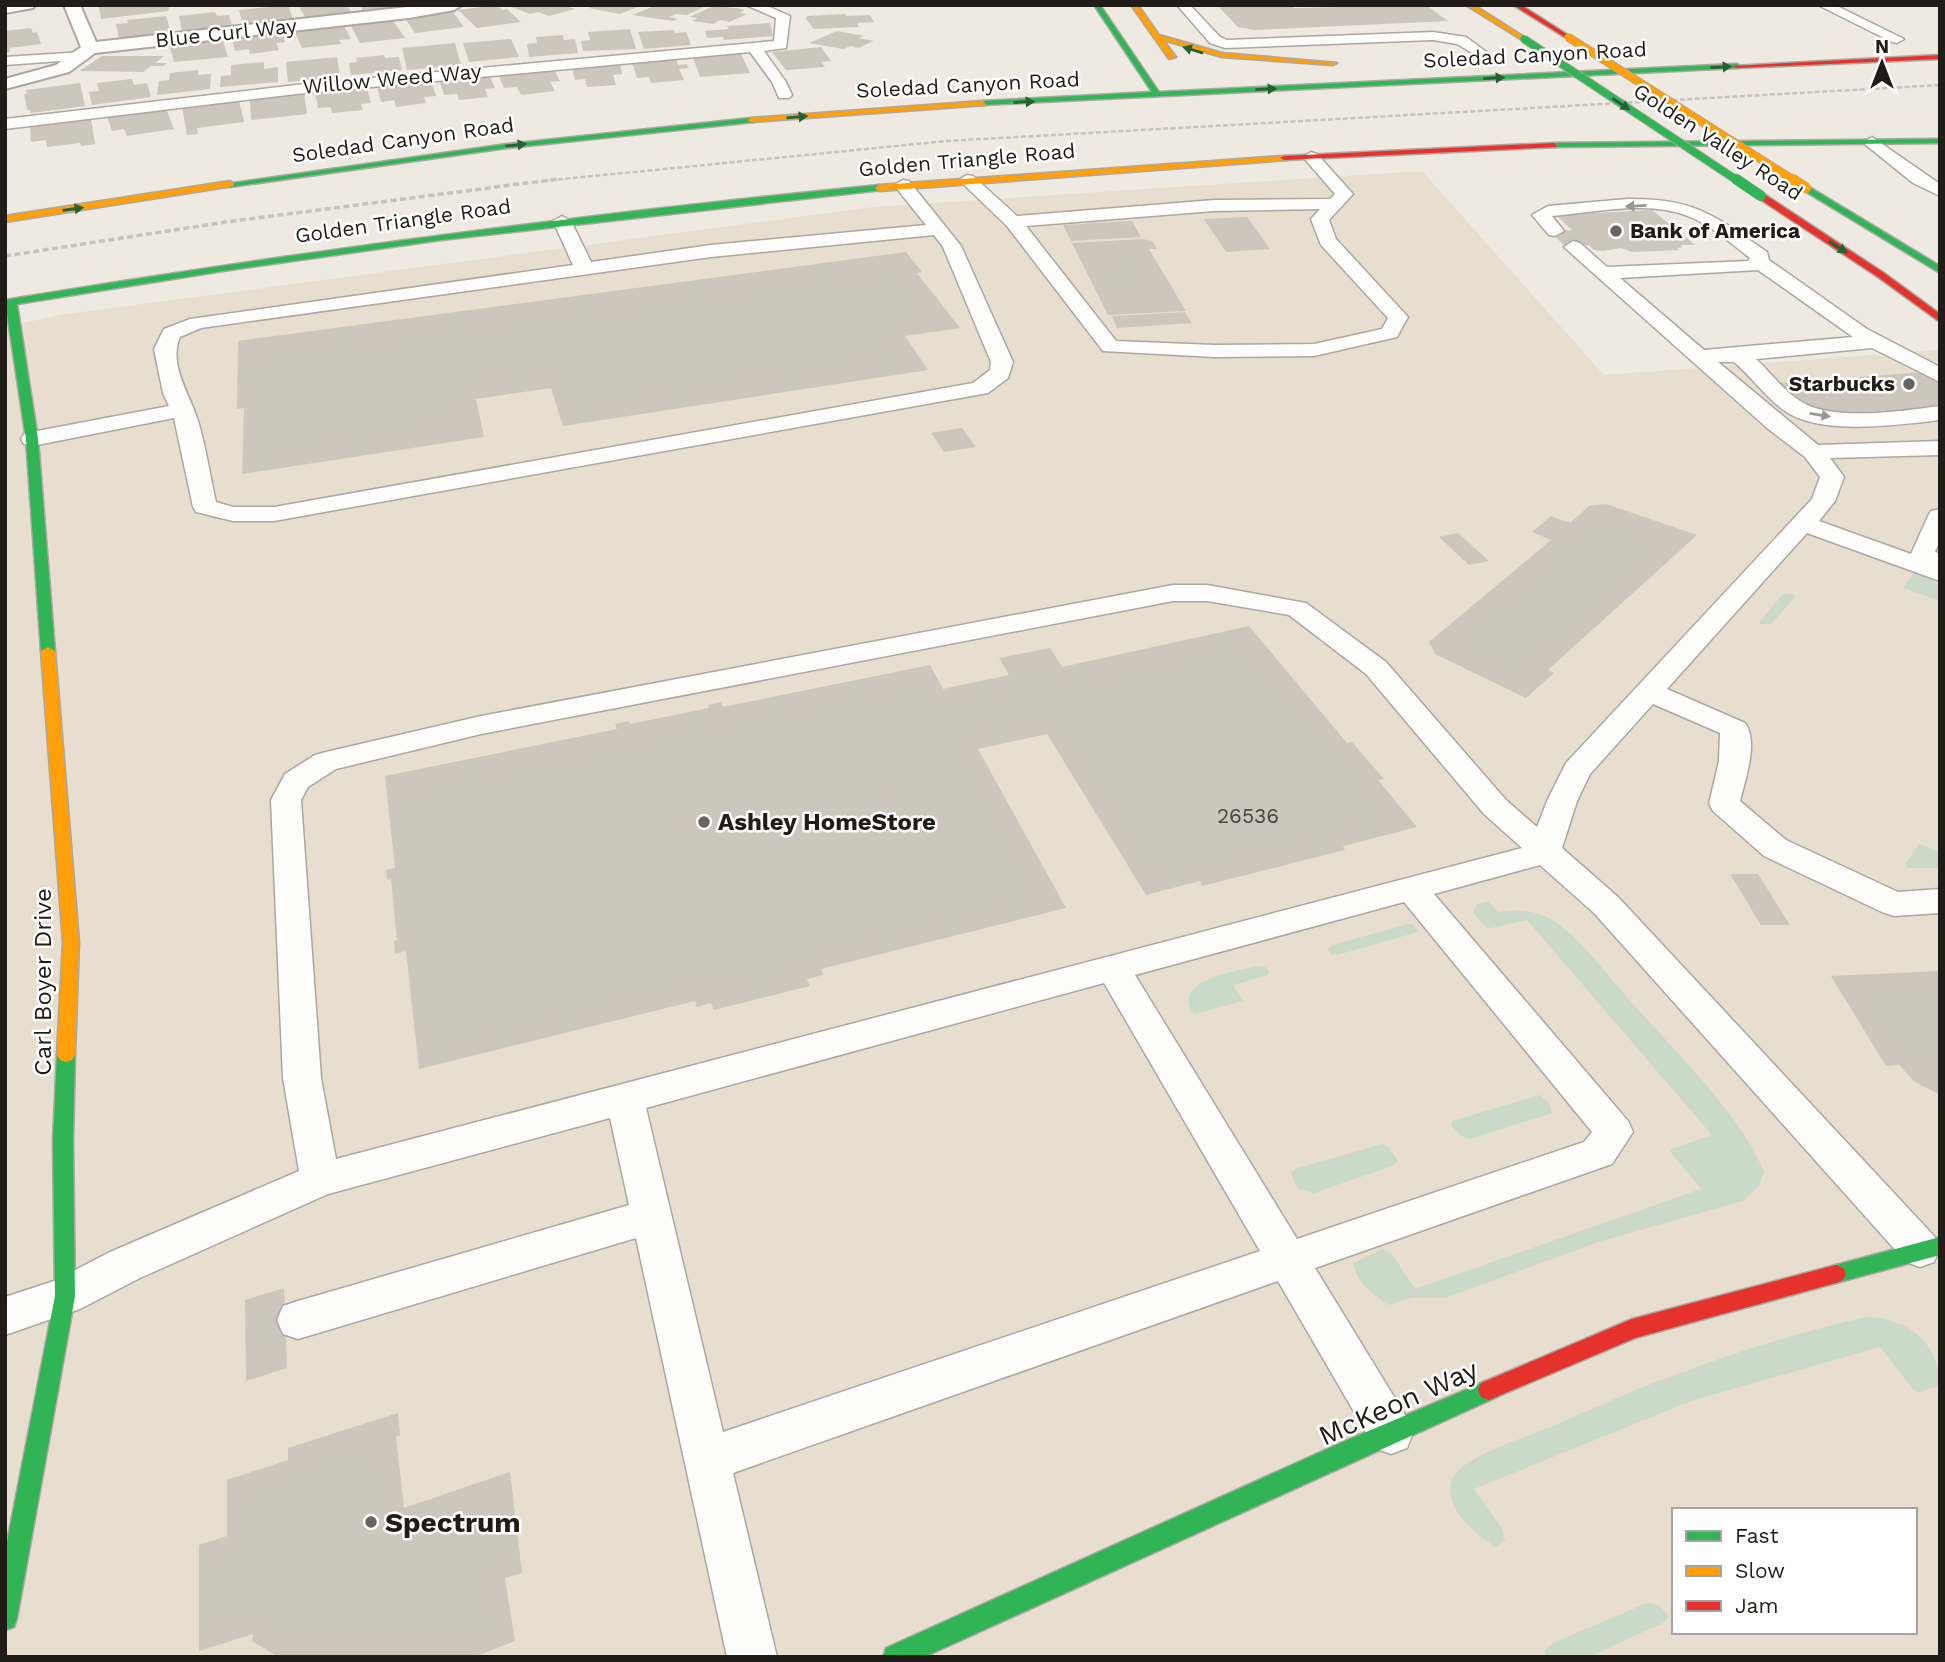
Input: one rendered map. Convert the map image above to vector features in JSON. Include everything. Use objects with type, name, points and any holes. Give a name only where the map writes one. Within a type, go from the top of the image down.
[{"type":"main road","points":[[1097,5],[1161,72],[1198,92]]},
{"type":"main road","points":[[1134,5],[1156,36],[1161,72],[1157,94]]},
{"type":"main road","name":"Golden Valley Road","points":[[1469,5],[1881,275],[1940,319]]},
{"type":"main road","name":"Golden Valley Road","points":[[1516,5],[1940,270]]},
{"type":"main road","points":[[1156,36],[1211,55],[1340,63],[1210,69]]},
{"type":"main road","points":[[1858,41],[1918,38]]},
{"type":"main road","name":"Soledad Canyon Road","points":[[1459,58],[1621,51]]},
{"type":"main road","name":"Soledad Canyon Road","points":[[5,219],[474,150],[808,116],[1157,94],[1940,57]]},
{"type":"main road","name":"Golden Triangle Road","points":[[8,302],[309,254],[562,221],[903,185],[1311,157],[1599,143],[1940,141]]},
{"type":"main road","points":[[17,201],[327,162],[474,150]]},
{"type":"main road","name":"Carl Boyer Drive","points":[[5,1618],[65,1296],[63,1140],[71,942],[32,439],[8,302]]},
{"type":"main road","name":"McKeon Way","points":[[895,1657],[1391,1433],[1632,1329],[1930,1248]]},
{"type":"street","points":[[5,8],[27,5]]},
{"type":"street","points":[[72,5],[87,52]]},
{"type":"street","name":"Blue Curl Way","points":[[5,84],[64,68],[87,52],[409,13],[454,5]]},
{"type":"lane","name":"Willow Weed Way","points":[[5,124],[344,83],[781,45],[783,16],[752,5]]},
{"type":"lane","points":[[1183,5],[1214,40],[1225,44],[1433,36],[1461,40],[1500,56]]},
{"type":"lane","points":[[1824,5],[1897,39]]},
{"type":"lane","points":[[754,47],[779,82],[783,95]]},
{"type":"lane","points":[[5,61],[87,52]]},
{"type":"lane","points":[[1872,142],[1919,179],[1940,191]]},
{"type":"lane","points":[[967,180],[1013,222],[1110,347],[1214,351],[1314,350],[1390,333],[1398,317],[1327,241],[1320,219],[1344,194],[1311,157]]},
{"type":"lane","points":[[903,185],[952,246],[1002,362],[1000,373],[979,388],[274,514],[233,514],[205,507],[186,419],[180,410],[164,349],[171,333],[197,323],[711,251],[938,229]]},
{"type":"lane","points":[[1013,222],[1263,203],[1334,204]]},
{"type":"lane","points":[[1555,231],[1541,215],[1548,212],[1658,204],[1684,208],[1702,216],[1760,256],[1759,262]]},
{"type":"lane","points":[[562,221],[585,269]]},
{"type":"lane","points":[[1544,853],[1562,801],[1577,769],[1823,500],[1832,477],[1812,452],[1573,247]]},
{"type":"lane","points":[[1602,273],[1752,266],[1759,262]]},
{"type":"lane","points":[[1759,262],[1860,333],[1940,376]]},
{"type":"lane","points":[[1699,357],[1743,359],[1877,341]]},
{"type":"lane","points":[[1743,359],[1797,410],[1818,417],[1858,418],[1940,413]]},
{"type":"lane","points":[[32,439],[180,410]]},
{"type":"lane","points":[[1812,452],[1940,448]]},
{"type":"lane","points":[[1940,516],[1922,552],[1940,572]]},
{"type":"lane","points":[[1802,523],[1940,572]]},
{"type":"lane","points":[[320,1180],[302,1078],[286,800],[296,781],[326,762],[481,725],[1172,593],[1207,593],[1297,609],[1376,668],[1495,807],[1606,905],[1930,1248]]},
{"type":"lane","points":[[1648,691],[1735,729],[1734,761],[1724,804],[1775,848],[1894,904],[1940,901]]},
{"type":"lane","points":[[5,1316],[65,1296],[125,1265],[320,1180],[1544,853]]},
{"type":"lane","points":[[706,1460],[1598,1153],[1614,1132],[1411,888]]},
{"type":"lane","points":[[1113,969],[1391,1433]]},
{"type":"lane","points":[[625,1099],[752,1657]]},
{"type":"lane","points":[[298,1320],[651,1216]]},
{"type":"shaded area","points":[[1422,171],[1604,375],[1940,350],[1940,1657],[5,1657],[5,327],[60,315],[873,207]]},
{"type":"green space","points":[[1914,573],[1929,576],[1940,587],[1940,601],[1903,588]]},
{"type":"green space","points":[[1783,594],[1793,594],[1795,597],[1771,624],[1760,624],[1760,621]]},
{"type":"green space","points":[[1919,844],[1940,852],[1940,868],[1908,868],[1905,864]]},
{"type":"green space","points":[[1488,901],[1498,912],[1527,911],[1547,917],[1574,937],[1721,1103],[1753,1150],[1764,1172],[1759,1186],[1743,1201],[1601,1241],[1445,1298],[1412,1298],[1388,1305],[1362,1282],[1353,1263],[1382,1249],[1392,1254],[1415,1289],[1701,1189],[1669,1150],[1712,1135],[1527,920],[1487,929],[1473,913],[1476,905]]},
{"type":"green space","points":[[1408,924],[1414,925],[1418,932],[1337,955],[1331,954],[1328,949],[1332,945]]},
{"type":"green space","points":[[1258,966],[1266,967],[1268,975],[1233,985],[1243,1001],[1194,1014],[1189,1002],[1191,993],[1198,985],[1222,974]]},
{"type":"green space","points":[[1539,1095],[1548,1102],[1552,1113],[1470,1139],[1461,1136],[1451,1125],[1453,1121]]},
{"type":"green space","points":[[1382,1144],[1388,1147],[1398,1161],[1392,1166],[1314,1193],[1298,1189],[1291,1173],[1295,1169]]},
{"type":"green space","points":[[1866,1317],[1894,1322],[1918,1335],[1934,1357],[1940,1385],[1919,1393],[1912,1388],[1880,1347],[1691,1401],[1474,1489],[1502,1528],[1505,1541],[1496,1547],[1471,1528],[1456,1510],[1450,1490],[1452,1480],[1466,1464],[1492,1450],[1696,1367],[1792,1336]]},
{"type":"green space","points":[[1647,1603],[1662,1608],[1668,1616],[1665,1622],[1589,1657],[1547,1657],[1544,1651],[1553,1643]]},
{"type":"building","points":[[168,5],[169,8],[168,11],[101,19],[99,7]]},
{"type":"building","points":[[288,5],[293,19],[243,25],[239,10]]},
{"type":"building","points":[[298,5],[347,5],[351,12],[305,17]]},
{"type":"building","points":[[360,5],[402,5],[402,7],[363,11]]},
{"type":"building","points":[[497,5],[502,10],[507,9],[521,22],[477,28],[458,10]]},
{"type":"building","points":[[506,5],[562,5],[575,9],[549,16],[538,12],[530,14]]},
{"type":"building","points":[[596,5],[643,5],[620,14],[589,8]]},
{"type":"building","points":[[657,5],[708,5],[687,15],[676,14],[669,17],[678,19],[673,21],[632,15]]},
{"type":"building","points":[[1217,5],[1291,5],[1294,8],[1426,5],[1448,21],[1254,30],[1238,27]]},
{"type":"building","points":[[714,6],[745,10],[739,13],[747,14],[729,22],[721,20],[713,24],[692,21],[698,18],[689,17]]},
{"type":"building","points":[[215,12],[217,16],[229,15],[232,26],[182,31],[179,16]]},
{"type":"building","points":[[453,12],[464,27],[415,33],[404,17]]},
{"type":"building","points":[[870,15],[874,22],[857,23],[859,27],[814,29],[806,19],[807,16]]},
{"type":"building","points":[[166,16],[171,33],[119,38],[116,24],[128,23],[127,20]]},
{"type":"building","points":[[392,19],[405,38],[360,43],[350,24]]},
{"type":"building","points":[[770,23],[773,36],[724,40],[723,37],[707,38],[705,31],[729,29],[727,26]]},
{"type":"building","points":[[343,24],[351,39],[339,40],[341,44],[302,48],[294,30]]},
{"type":"building","points":[[31,28],[33,33],[37,32],[41,44],[9,48],[10,52],[5,53],[5,31]]},
{"type":"building","points":[[630,29],[636,49],[583,51],[581,41],[590,40],[588,32]]},
{"type":"building","points":[[674,30],[675,33],[686,32],[691,45],[644,49],[638,32]]},
{"type":"building","points":[[281,31],[285,42],[276,43],[279,50],[250,54],[249,49],[235,51],[231,37]]},
{"type":"building","points":[[837,31],[864,36],[858,38],[874,41],[858,48],[851,46],[843,49],[809,43]]},
{"type":"building","points":[[563,35],[564,40],[575,39],[578,53],[529,57],[527,44],[537,43],[536,37]]},
{"type":"building","points":[[222,38],[228,57],[174,62],[169,44]]},
{"type":"building","points":[[511,39],[519,57],[469,62],[463,43]]},
{"type":"building","points":[[455,43],[461,65],[407,70],[402,48]]},
{"type":"building","points":[[821,47],[831,61],[821,62],[825,67],[786,70],[772,52]]},
{"type":"building","points":[[741,54],[750,73],[700,77],[693,58]]},
{"type":"building","points":[[384,55],[385,58],[399,57],[402,70],[351,75],[349,63],[357,62],[356,58]]},
{"type":"building","points":[[102,56],[164,56],[155,63],[167,63],[163,66],[151,66],[143,72],[79,71]]},
{"type":"building","points":[[337,57],[340,77],[288,82],[286,62]]},
{"type":"building","points":[[676,59],[678,65],[687,64],[688,68],[679,69],[684,80],[651,83],[649,77],[637,78],[632,62]]},
{"type":"building","points":[[264,62],[264,69],[278,67],[278,82],[220,87],[221,76],[231,75],[231,65]]},
{"type":"building","points":[[620,63],[622,74],[613,75],[616,85],[587,87],[585,79],[575,80],[572,67]]},
{"type":"building","points":[[543,69],[545,72],[555,71],[560,81],[550,82],[555,91],[521,95],[517,87],[504,88],[498,74]]},
{"type":"building","points":[[198,70],[198,75],[211,74],[210,89],[157,95],[159,81],[169,80],[170,73]]},
{"type":"building","points":[[489,74],[495,88],[485,89],[488,97],[459,100],[457,94],[444,95],[439,79]]},
{"type":"building","points":[[132,79],[134,85],[147,83],[151,97],[92,105],[89,92],[99,91],[97,83]]},
{"type":"building","points":[[431,80],[436,96],[424,97],[426,103],[396,107],[394,100],[381,102],[377,86]]},
{"type":"building","points":[[80,83],[85,106],[31,113],[27,110],[24,94],[27,94],[26,90]]},
{"type":"building","points":[[367,87],[371,103],[361,104],[363,110],[332,113],[331,107],[318,108],[315,92]]},
{"type":"building","points":[[304,93],[307,114],[251,120],[250,99]]},
{"type":"building","points":[[239,100],[244,122],[197,128],[198,134],[187,135],[182,106]]},
{"type":"building","points":[[167,111],[174,129],[127,136],[124,129],[112,131],[107,116]]},
{"type":"building","points":[[91,119],[95,144],[47,147],[46,140],[31,142],[30,127]]},
{"type":"building","name":"Bank of America","points":[[1652,210],[1695,245],[1680,245],[1683,247],[1677,248],[1679,250],[1632,252],[1621,248],[1603,251],[1594,250],[1589,245],[1565,246],[1549,231],[1572,230],[1556,215]]},
{"type":"building","points":[[1247,217],[1270,249],[1226,252],[1204,219]]},
{"type":"building","points":[[1132,221],[1141,237],[1071,241],[1063,225]]},
{"type":"building","points":[[1143,239],[1152,241],[1157,249],[1149,249],[1186,311],[1108,315],[1072,243]]},
{"type":"building","points":[[906,252],[922,272],[917,273],[960,328],[905,336],[928,370],[563,426],[551,388],[476,399],[484,437],[242,474],[244,408],[237,409],[238,341]]},
{"type":"building","points":[[1185,312],[1192,323],[1117,328],[1112,316]]},
{"type":"building","points":[[1924,372],[1940,384],[1940,409],[1831,415],[1813,410],[1780,383]]},
{"type":"building","points":[[962,428],[976,447],[944,452],[931,433]]},
{"type":"building","points":[[1606,504],[1697,535],[1548,670],[1554,673],[1526,698],[1435,654],[1429,642],[1551,540],[1532,532],[1551,516],[1570,523],[1589,506]]},
{"type":"building","points":[[1458,533],[1489,561],[1469,565],[1439,537]]},
{"type":"building","name":"Ashley HomeStore","points":[[1249,626],[1347,743],[1352,742],[1384,779],[1378,780],[1417,827],[1343,846],[1345,850],[1202,886],[1200,881],[1146,895],[1047,734],[978,749],[1066,908],[821,969],[823,975],[807,979],[810,986],[714,1010],[711,1003],[697,1007],[695,1001],[419,1069],[406,951],[395,954],[394,941],[397,940],[391,879],[387,880],[386,870],[395,868],[385,776],[617,729],[615,724],[628,721],[630,724],[709,708],[708,705],[721,702],[723,707],[930,665],[943,689],[1009,675],[999,658],[1050,648],[1062,667]]},
{"type":"building","points":[[1730,874],[1758,874],[1790,925],[1761,925]]},
{"type":"building","points":[[1940,971],[1940,1095],[1915,1082],[1899,1065],[1886,1066],[1831,976]]},
{"type":"building","points":[[284,1288],[287,1368],[246,1381],[245,1300]]},
{"type":"building","name":"Spectrum","points":[[398,1413],[400,1435],[396,1437],[404,1508],[510,1472],[522,1573],[505,1578],[515,1641],[474,1657],[278,1657],[252,1641],[253,1634],[199,1651],[199,1545],[227,1536],[227,1480],[288,1460],[288,1448]]},
{"type":"railway","points":[[543,181],[947,141],[1940,85]]},
{"type":"railway","points":[[5,256],[226,222],[558,179]]},
{"type":"traffic: fast","points":[[1097,5],[1157,94]]},
{"type":"traffic: fast","points":[[1524,39],[1761,196]]},
{"type":"traffic: fast","points":[[983,103],[1737,66]]},
{"type":"traffic: fast","points":[[230,184],[507,146],[751,120]]},
{"type":"traffic: fast","points":[[1554,145],[1940,141]]},
{"type":"traffic: fast","points":[[5,303],[441,237],[660,210],[879,188]]},
{"type":"traffic: fast","points":[[1806,188],[1940,270]]},
{"type":"traffic: fast","points":[[12,302],[32,439],[48,651]]},
{"type":"traffic: fast","points":[[5,1618],[65,1296],[63,1140],[66,1055]]},
{"type":"traffic: fast","points":[[1836,1274],[1940,1246]]},
{"type":"traffic: fast","points":[[895,1657],[1489,1390]]},
{"type":"traffic: slow","points":[[1134,5],[1172,57]]},
{"type":"traffic: slow","points":[[1469,5],[1524,39]]},
{"type":"traffic: slow","points":[[1156,36],[1222,55],[1333,63]]},
{"type":"traffic: slow","points":[[1568,37],[1806,188]]},
{"type":"traffic: slow","points":[[751,120],[983,103]]},
{"type":"traffic: slow","points":[[879,188],[1284,158]]},
{"type":"traffic: slow","points":[[5,219],[230,184]]},
{"type":"traffic: slow","points":[[48,651],[71,942],[66,1055]]},
{"type":"traffic: jam","points":[[1516,5],[1568,37]]},
{"type":"traffic: jam","points":[[1737,66],[1940,57]]},
{"type":"traffic: jam","points":[[1284,158],[1554,145]]},
{"type":"traffic: jam","points":[[1761,196],[1881,275],[1940,319]]},
{"type":"traffic: jam","points":[[1489,1390],[1632,1329],[1836,1274]]},
{"type":"place","name":"Bank of America","points":[[1616,231]]},
{"type":"place","name":"Starbucks","points":[[1909,384]]},
{"type":"place","name":"Ashley HomeStore","points":[[704,822]]},
{"type":"place","name":"Spectrum","points":[[371,1522]]}]
